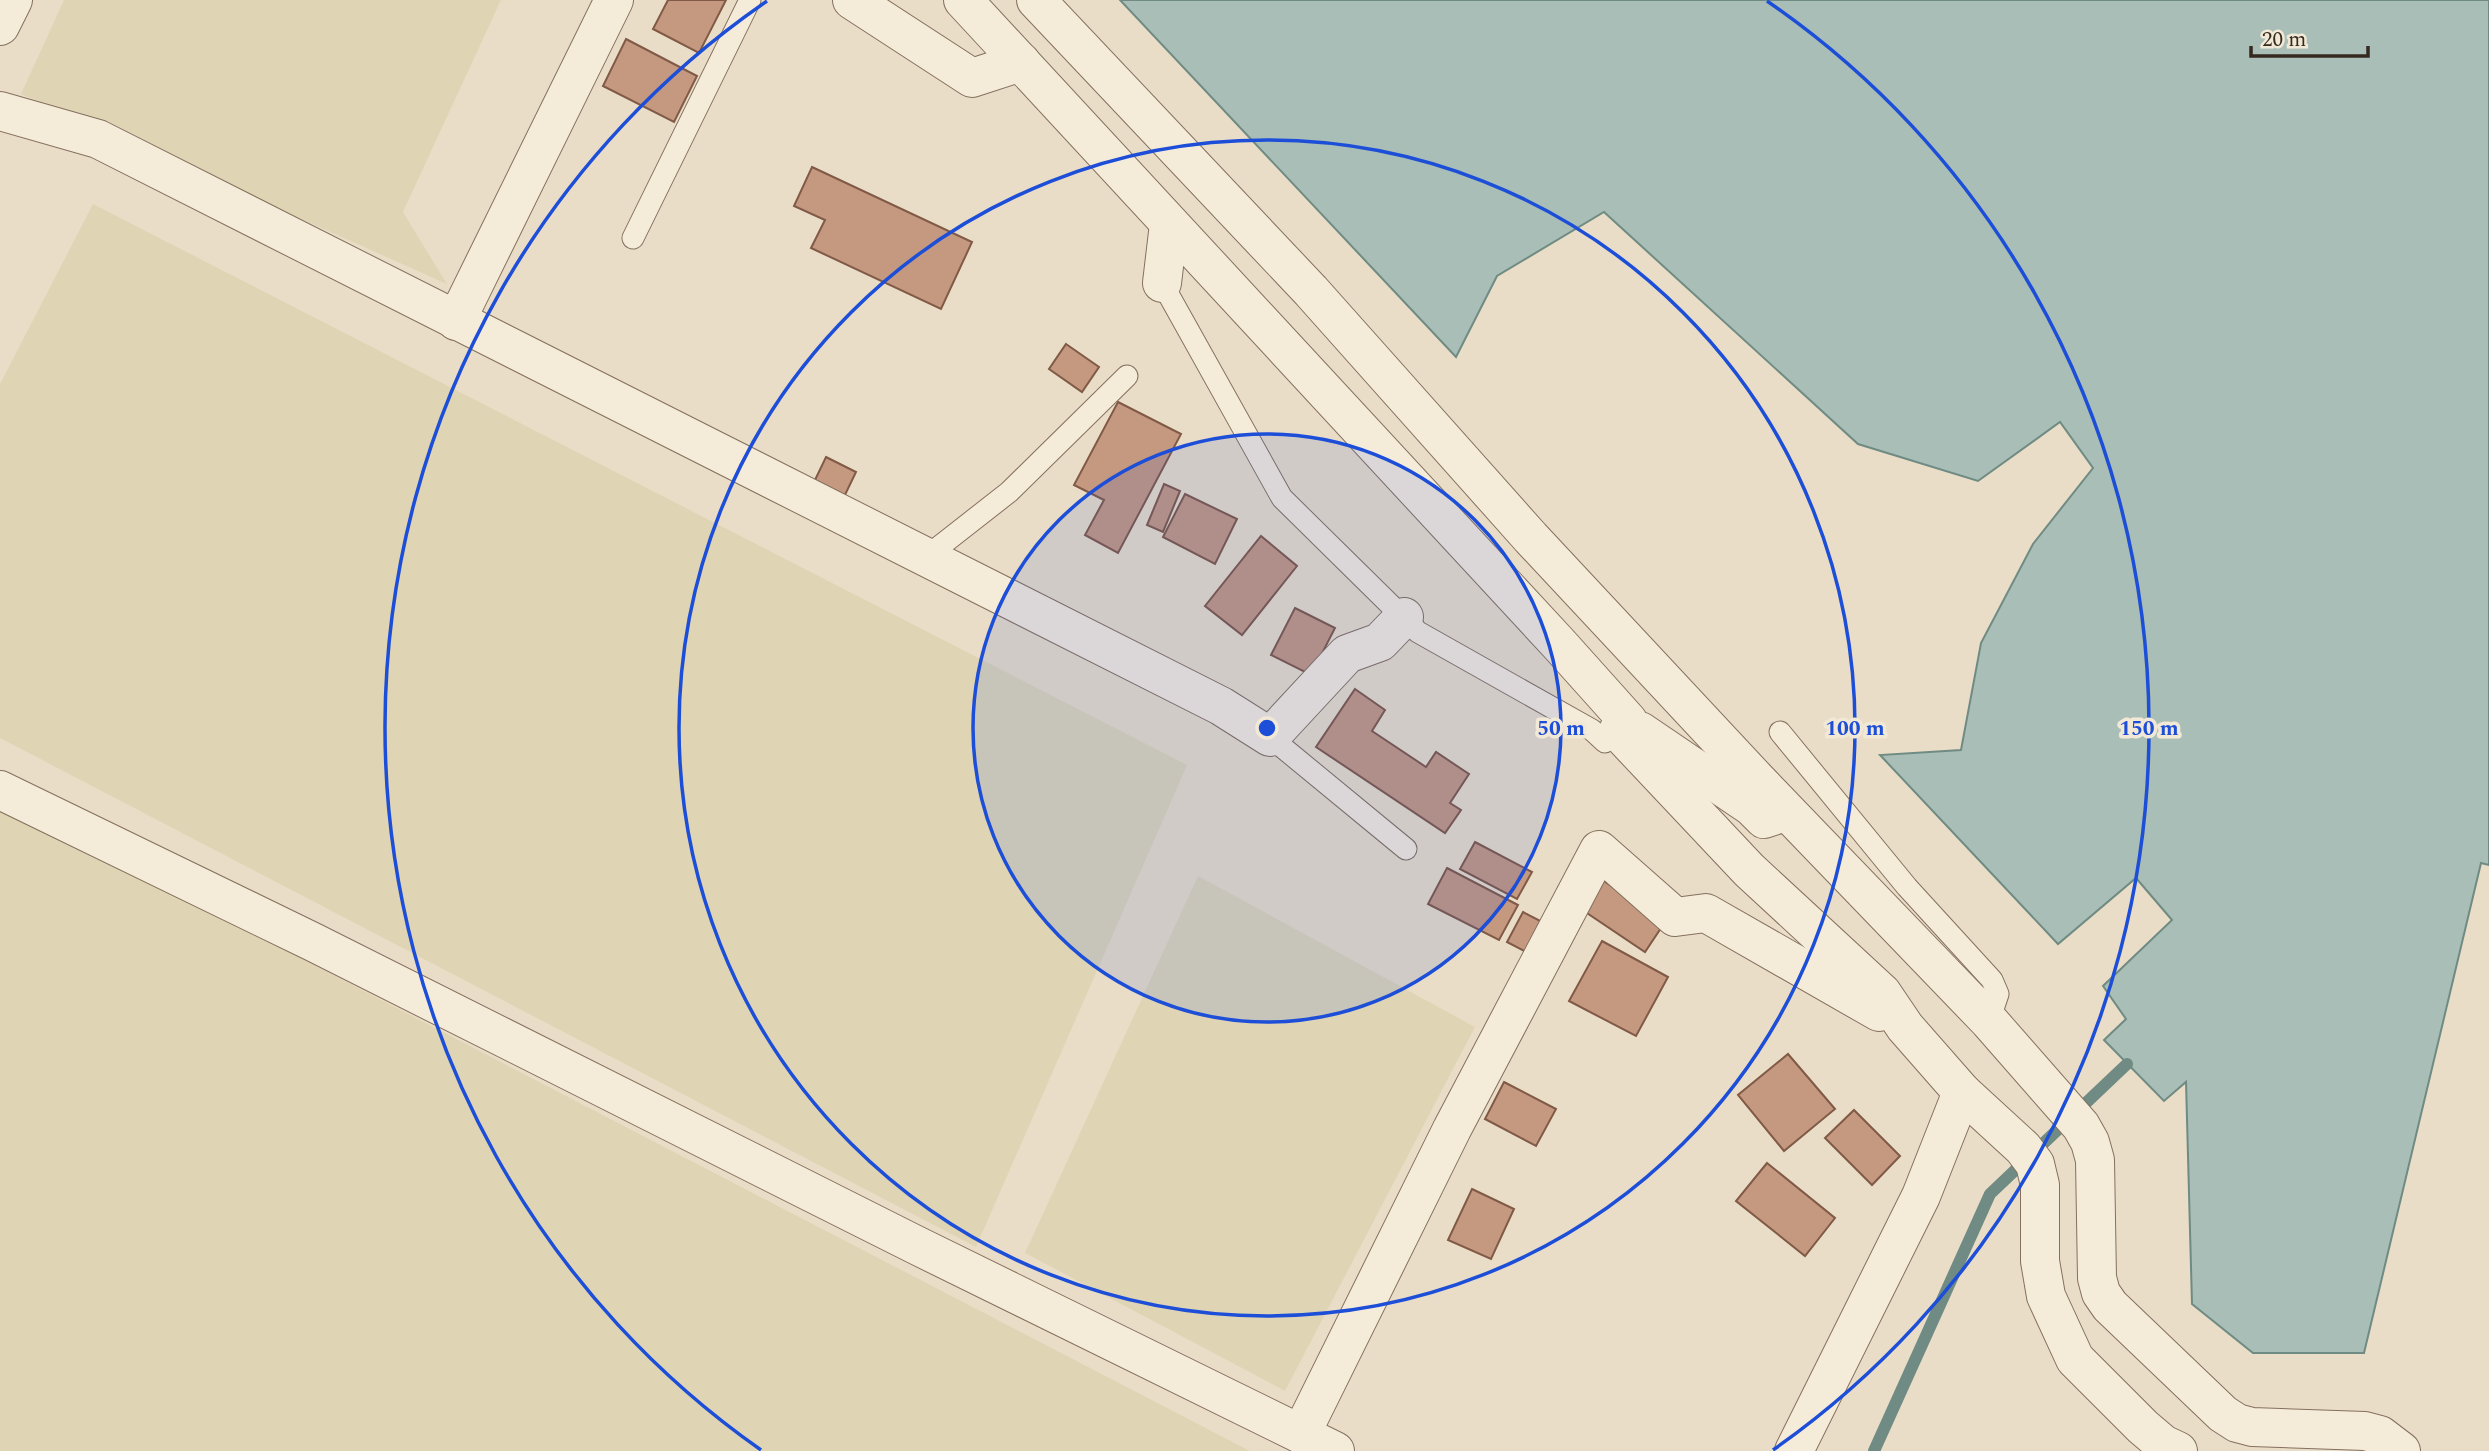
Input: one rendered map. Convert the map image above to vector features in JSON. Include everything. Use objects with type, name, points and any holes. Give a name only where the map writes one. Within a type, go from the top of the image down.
[{"type":"street","points":[[0,26],[13,0]]},
{"type":"street","points":[[456,320],[614,0]]},
{"type":"street","points":[[852,0],[972,78],[1021,62]]},
{"type":"street","points":[[963,0],[1550,634],[1623,726],[1749,870],[1882,993],[1905,1027],[1962,1092],[2023,1147],[2035,1164],[2040,1185],[2040,1261],[2046,1296],[2061,1330],[2075,1359],[2167,1448]]},
{"type":"street","points":[[1036,0],[1311,291],[1531,538],[1787,812],[1989,1021],[2081,1126],[2090,1142],[2095,1160],[2097,1278],[2101,1293],[2110,1306],[2223,1414],[2237,1423],[2252,1427],[2365,1431],[2380,1435],[2401,1451]]},
{"type":"street","points":[[0,111],[98,139],[1221,706],[1270,737],[1347,654],[1380,642],[1404,617]]},
{"type":"street","points":[[1161,283],[1169,224]]},
{"type":"street","points":[[1623,726],[1655,743],[1752,807],[1764,818],[1787,812]]},
{"type":"street","points":[[0,790],[326,948],[916,1245],[1335,1451]]},
{"type":"street","points":[[1301,1434],[1452,1129],[1599,850],[1675,918],[1706,913],[1905,1027]]},
{"type":"street","points":[[1794,1451],[1921,1196],[1962,1092]]},
{"type":"lane","points":[[633,238],[750,0]]},
{"type":"lane","points":[[1161,283],[1282,498],[1418,632],[1592,730],[1605,742],[1623,726]]},
{"type":"lane","points":[[926,557],[1009,492],[1128,376]]},
{"type":"lane","points":[[1780,732],[1907,887],[1992,980],[1998,995],[1989,1021]]},
{"type":"lane","points":[[1270,737],[1406,849]]},
{"type":"shaded area","points":[[64,0],[501,0],[403,212],[447,284],[21,94]]},
{"type":"shaded area","points":[[93,204],[1187,765],[976,1247],[0,738],[0,384]]},
{"type":"shaded area","points":[[0,802],[1250,1451],[0,1451]]},
{"type":"shaded area","points":[[1198,876],[1475,1027],[1285,1391],[1025,1253]]},
{"type":"water","points":[[1120,0],[2489,0],[2489,865],[2481,863],[2364,1353],[2253,1353],[2192,1304],[2186,1082],[2164,1101],[2104,1040],[2126,1019],[2103,986],[2172,920],[2136,878],[2058,944],[1880,755],[1961,750],[1981,643],[2033,544],[2093,468],[2060,422],[1978,481],[1858,444],[1604,212],[1497,276],[1456,357]]},
{"type":"building","points":[[668,0],[726,0],[699,53],[653,29]]},
{"type":"building","points":[[626,39],[697,76],[674,122],[603,86]]},
{"type":"building","points":[[812,167],[972,242],[941,309],[811,248],[825,220],[794,206]]},
{"type":"building","points":[[1066,344],[1099,367],[1082,392],[1049,369]]},
{"type":"building","points":[[1118,402],[1181,434],[1118,553],[1085,535],[1104,500],[1074,485]]},
{"type":"building","points":[[826,457],[856,472],[844,497],[814,482]]},
{"type":"building","points":[[1164,484],[1180,491],[1163,532],[1147,525]]},
{"type":"building","points":[[1185,494],[1237,519],[1215,564],[1163,537]]},
{"type":"building","points":[[1261,536],[1297,566],[1242,635],[1205,606]]},
{"type":"building","points":[[1295,608],[1335,628],[1311,675],[1271,655]]},
{"type":"building","points":[[1355,689],[1385,710],[1372,731],[1426,767],[1436,752],[1469,774],[1450,803],[1461,810],[1445,833],[1316,747]]},
{"type":"building","points":[[1475,842],[1532,872],[1517,899],[1460,869]]},
{"type":"building","points":[[1447,868],[1518,905],[1499,940],[1428,904]]},
{"type":"building","points":[[1592,873],[1665,922],[1645,952],[1572,903]]},
{"type":"building","points":[[1523,912],[1548,925],[1532,955],[1507,942]]},
{"type":"building","points":[[1602,941],[1668,977],[1636,1036],[1569,1001]]},
{"type":"building","points":[[1788,1054],[1835,1109],[1784,1151],[1738,1095]]},
{"type":"building","points":[[1504,1082],[1556,1109],[1536,1146],[1485,1119]]},
{"type":"building","points":[[1854,1110],[1900,1156],[1872,1185],[1825,1138]]},
{"type":"building","points":[[1767,1163],[1835,1218],[1805,1256],[1736,1201]]},
{"type":"building","points":[[1472,1189],[1514,1209],[1491,1259],[1448,1240]]},
{"type":"waterway","points":[[1874,1451],[1990,1194],[2127,1064]]}]
